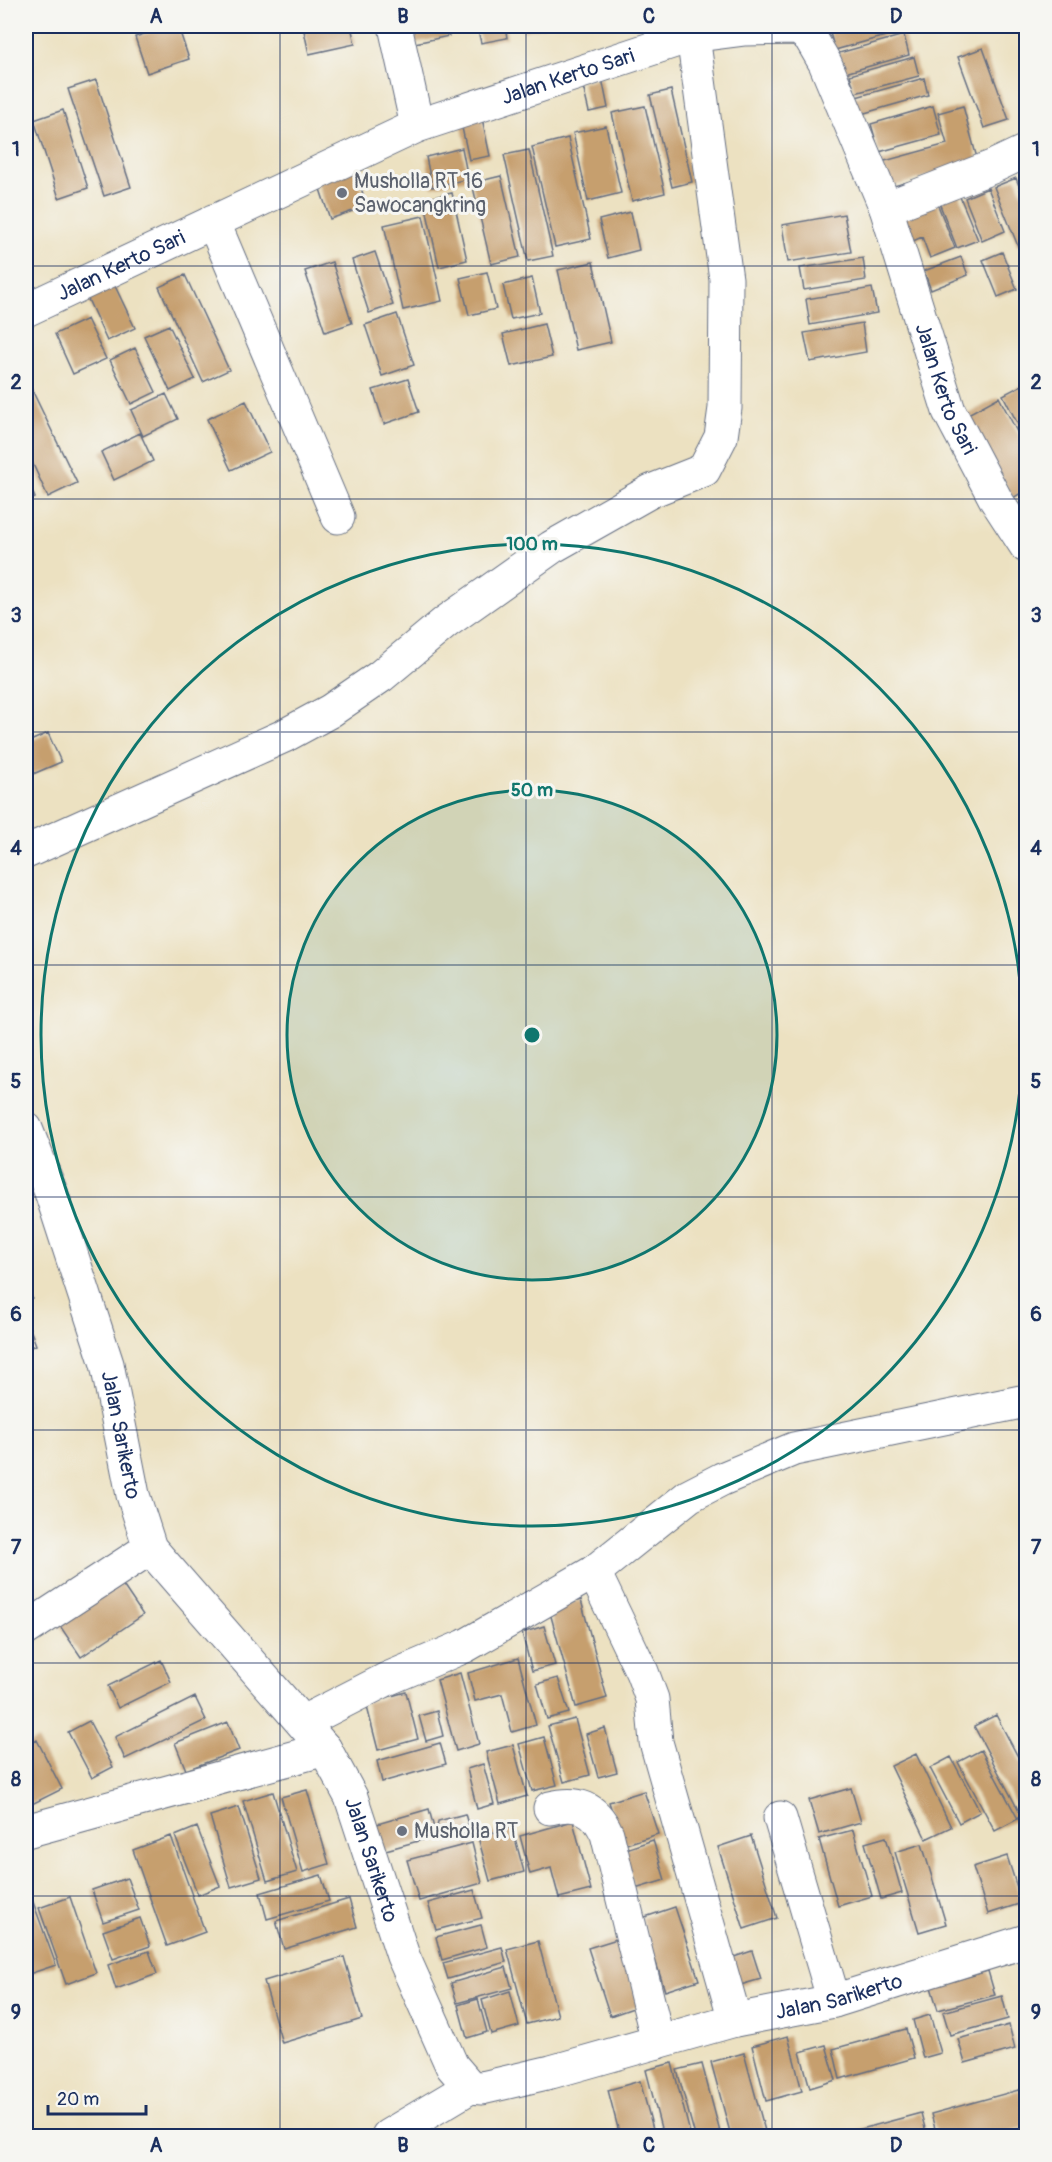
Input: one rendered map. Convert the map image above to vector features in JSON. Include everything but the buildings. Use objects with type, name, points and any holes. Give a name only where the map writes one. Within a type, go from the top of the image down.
[{"type":"street","points":[[395,26],[417,126]]},
{"type":"street","name":"Jalan Kerto Sari","points":[[26,310],[417,126],[690,31],[798,28],[810,37],[825,63],[886,208],[949,411],[996,500],[1026,545]]},
{"type":"street","points":[[26,852],[284,736],[330,711],[381,676],[446,622],[552,547],[651,491],[704,470],[721,437],[725,408],[726,279],[690,31]]},
{"type":"street","points":[[886,208],[1026,151]]},
{"type":"street","points":[[213,221],[338,517]]},
{"type":"street","name":"Jalan Sarikerto","points":[[26,1129],[52,1195],[107,1365],[133,1495],[150,1548],[235,1649],[325,1749],[351,1797],[403,1956],[452,2066],[470,2086],[482,2088],[551,2072],[735,2020],[834,2001],[1026,1941]]},
{"type":"street","points":[[303,1722],[387,1679],[465,1646],[594,1572],[689,1496],[722,1479],[794,1449],[1026,1401]]},
{"type":"street","points":[[26,1629],[150,1548]]},
{"type":"street","points":[[594,1572],[642,1672],[652,1700],[656,1742],[735,2020]]},
{"type":"street","points":[[26,1831],[325,1749]]},
{"type":"street","points":[[550,1808],[568,1803],[595,1813],[608,1834],[658,2042]]},
{"type":"street","points":[[780,1818],[834,2001]]},
{"type":"street","points":[[388,2136],[470,2086]]},
{"type":"place","name":"Musholla RT 16 Sawocangkring","points":[[342,193]]},
{"type":"place","name":"Musholla RT","points":[[402,1831]]}]
